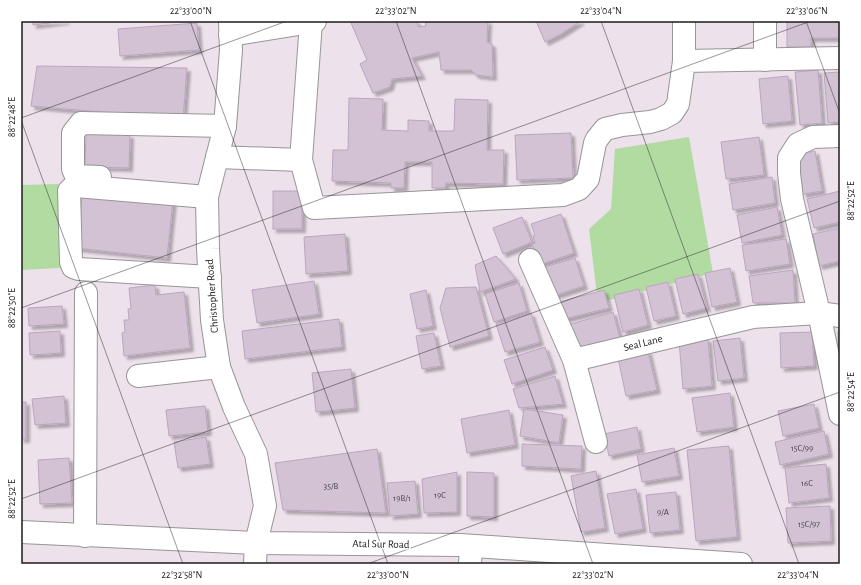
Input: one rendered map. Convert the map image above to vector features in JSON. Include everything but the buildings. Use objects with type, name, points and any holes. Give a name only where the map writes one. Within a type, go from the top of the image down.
[{"type":"street","points":[[230,28],[313,22],[301,160],[314,208],[563,195],[579,189],[588,179],[597,138],[606,129],[661,119],[672,113],[678,104],[684,61],[684,21]]},
{"type":"street","points":[[765,21],[765,60]]},
{"type":"street","name":"Christopher Road","points":[[230,28],[231,50],[225,126],[217,157],[205,192],[208,249],[203,277],[212,320],[219,367],[234,408],[256,454],[265,506],[256,553]]},
{"type":"street","points":[[684,61],[840,58]]},
{"type":"street","points":[[205,192],[76,176],[73,169],[73,134],[81,123],[225,126]]},
{"type":"street","points":[[840,136],[813,137],[798,144],[789,158],[792,199],[830,315],[840,414]]},
{"type":"street","points":[[217,157],[301,160]]},
{"type":"street","points":[[203,277],[79,270],[73,267],[70,262],[69,191],[76,186],[205,192]]},
{"type":"street","points":[[530,260],[574,360],[596,442]]},
{"type":"street","points":[[85,536],[86,293]]},
{"type":"street","name":"Seal Lane","points":[[574,360],[753,316],[830,315]]},
{"type":"street","points":[[138,376],[219,367]]},
{"type":"street","name":"Atal Sur Road","points":[[21,532],[85,536],[256,553],[470,555],[741,564]]},
{"type":"shaded area","points":[[689,137],[713,273],[598,303],[589,229],[611,209],[615,149]]},
{"type":"shaded area","points":[[58,184],[60,268],[21,270],[21,185]]}]
